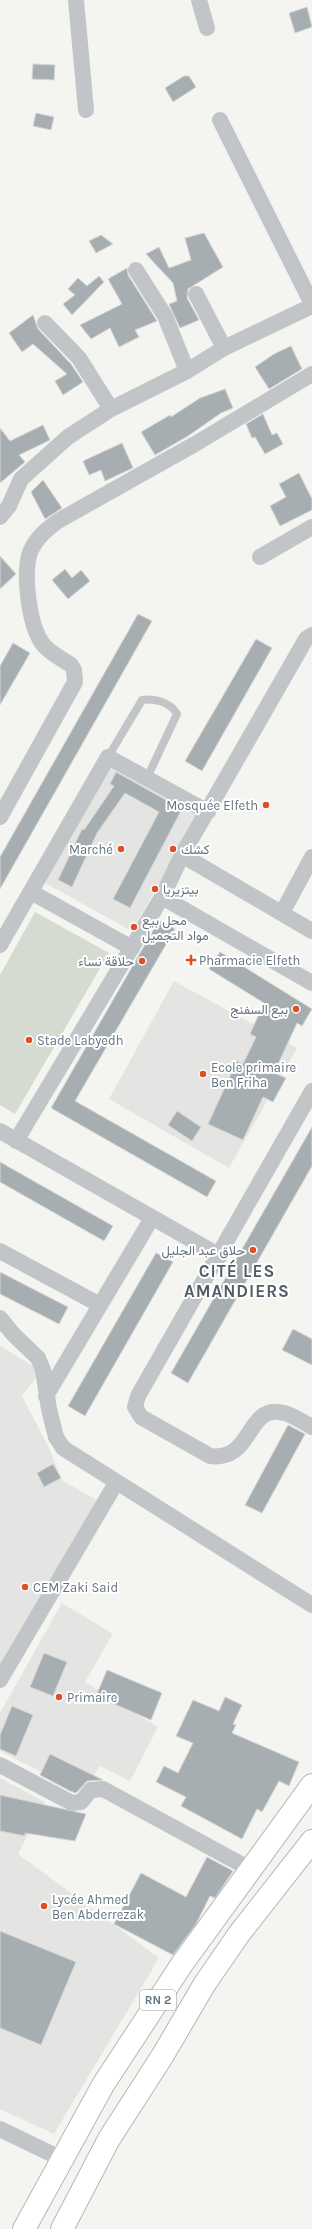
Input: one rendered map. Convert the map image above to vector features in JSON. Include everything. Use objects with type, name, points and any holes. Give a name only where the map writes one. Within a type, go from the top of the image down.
[{"type":"highway","name":"RN 2","points":[[24,2229],[103,2084],[182,1964],[312,1785]]},
{"type":"highway","name":"RN 2","points":[[62,2229],[109,2139],[164,2055],[204,1985],[239,1934],[312,1841]]},
{"type":"street","points":[[76,0],[86,110]]},
{"type":"street","points":[[199,0],[207,28]]},
{"type":"street","points":[[0,517],[9,506],[21,479],[68,437],[111,409],[187,371],[224,348],[312,305],[220,120]]},
{"type":"street","points":[[136,270],[165,316],[187,371]]},
{"type":"street","points":[[196,294],[224,348]]},
{"type":"street","points":[[45,323],[79,358],[111,409]]},
{"type":"street","points":[[0,817],[74,682],[74,670],[71,665],[42,643],[31,613],[27,572],[28,559],[36,542],[45,531],[58,521],[195,444],[312,374]]},
{"type":"street","points":[[260,557],[312,527]]},
{"type":"street","points":[[16,1141],[162,897],[182,855],[208,812],[306,638],[312,636]]},
{"type":"street","points":[[0,946],[108,757],[208,812]]},
{"type":"street","points":[[182,855],[312,930]]},
{"type":"street","points":[[282,913],[312,858]]},
{"type":"street","points":[[31,892],[132,948]]},
{"type":"street","points":[[162,897],[312,984]]},
{"type":"street","points":[[312,1091],[220,1256],[138,1396],[136,1407],[141,1417],[210,1456],[218,1457],[226,1457],[239,1449],[255,1422],[268,1414],[284,1413],[312,1427]]},
{"type":"street","points":[[0,1131],[220,1256]]},
{"type":"street","points":[[46,1396],[152,1218]]},
{"type":"street","points":[[0,1251],[100,1304]]},
{"type":"street","points":[[0,1318],[13,1334],[38,1358],[45,1381],[46,1396],[56,1437],[62,1448],[312,1605]]},
{"type":"street","points":[[0,1680],[116,1483]]},
{"type":"street","points":[[0,1765],[72,1803],[81,1802],[91,1790],[103,1789],[250,1869]]},
{"type":"street","points":[[0,2129],[62,2159]]},
{"type":"lane","points":[[108,757],[142,700],[152,698],[173,707],[177,714],[147,778]]},
{"type":"shaded area","name":"Marché","points":[[111,768],[198,816],[132,931],[43,882]]},
{"type":"shaded area","name":"Stade Labyedh","points":[[35,912],[109,953],[15,1114],[0,1105],[0,975]]},
{"type":"shaded area","name":"Ecole primaire Ben Friha","points":[[174,981],[297,1048],[229,1168],[109,1099]]},
{"type":"shaded area","name":"CEM Zaki Said","points":[[0,1346],[41,1371],[22,1396],[49,1448],[62,1480],[98,1501],[0,1672]]},
{"type":"shaded area","name":"Primaire","points":[[62,1603],[113,1634],[85,1682],[158,1727],[130,1781],[100,1766],[82,1793],[0,1751],[0,1713]]},
{"type":"shaded area","name":"Lycée Ahmed Ben Abderrezak","points":[[0,1778],[45,1802],[18,1854],[159,1958],[54,2134],[0,2109]]},
{"type":"building","points":[[307,7],[312,27],[295,33],[289,13]]},
{"type":"building","points":[[33,64],[55,65],[54,80],[32,79]]},
{"type":"building","points":[[184,76],[189,76],[196,87],[173,102],[165,88]]},
{"type":"building","points":[[36,113],[54,117],[51,130],[33,126]]},
{"type":"building","points":[[204,233],[223,267],[188,289],[187,298],[199,320],[180,328],[169,304],[177,301],[173,283],[146,254],[159,247],[169,268],[191,260],[185,238]]},
{"type":"building","points":[[101,235],[113,244],[96,253],[89,241]]},
{"type":"building","points":[[127,268],[128,275],[157,321],[135,330],[139,337],[119,347],[110,328],[91,339],[80,325],[122,304],[108,279]]},
{"type":"building","points":[[99,276],[104,282],[72,315],[63,304],[75,295],[68,289],[78,278],[87,286]]},
{"type":"building","points":[[33,315],[38,329],[71,364],[83,382],[63,395],[55,381],[67,374],[33,344],[22,352],[9,333]]},
{"type":"building","points":[[291,346],[302,369],[269,389],[255,367],[274,354]]},
{"type":"building","points":[[225,389],[233,408],[221,413],[188,436],[155,455],[141,432],[170,415],[171,417],[200,398]]},
{"type":"building","points":[[263,414],[272,435],[277,433],[283,444],[265,454],[255,437],[252,438],[246,424]]},
{"type":"building","points":[[43,425],[50,440],[19,455],[25,462],[0,483],[0,428],[10,441]]},
{"type":"building","points":[[122,443],[133,468],[105,481],[101,470],[89,475],[83,461]]},
{"type":"building","points":[[299,473],[312,499],[312,510],[280,526],[270,506],[286,497],[279,484]]},
{"type":"building","points":[[43,480],[62,508],[45,519],[31,492]]},
{"type":"building","points":[[0,556],[16,574],[0,589]]},
{"type":"building","points":[[65,569],[72,578],[81,570],[90,581],[68,599],[52,580]]},
{"type":"building","points":[[138,614],[152,621],[0,889],[0,857]]},
{"type":"building","points":[[256,639],[272,648],[202,771],[185,761]]},
{"type":"building","points":[[13,643],[30,653],[0,705],[0,666]]},
{"type":"building","points":[[116,772],[182,809],[130,908],[113,899],[159,812],[125,793],[97,833],[72,887],[58,880],[82,829],[84,830],[114,786],[110,784]]},
{"type":"building","points":[[159,920],[175,929],[75,1101],[216,1181],[207,1197],[51,1108]]},
{"type":"building","points":[[220,952],[312,1009],[302,1026],[297,1023],[274,1073],[286,1078],[273,1102],[263,1097],[243,1140],[208,1124],[237,1061],[243,1064],[256,1037],[250,1034],[264,1003],[209,969]]},
{"type":"building","points":[[177,1111],[201,1127],[192,1141],[168,1125]]},
{"type":"building","points":[[312,1127],[312,1166],[188,1383],[171,1373]]},
{"type":"building","points":[[0,1162],[113,1226],[104,1241],[0,1182]]},
{"type":"building","points":[[156,1253],[173,1262],[85,1416],[68,1406]]},
{"type":"building","points":[[0,1272],[68,1307],[59,1324],[0,1294]]},
{"type":"building","points":[[293,1329],[312,1339],[312,1365],[282,1350]]},
{"type":"building","points":[[288,1425],[305,1434],[262,1513],[245,1505]]},
{"type":"building","points":[[53,1464],[61,1478],[44,1487],[37,1473]]},
{"type":"building","points":[[44,1653],[67,1662],[53,1696],[30,1687]]},
{"type":"building","points":[[107,1670],[162,1693],[151,1720],[96,1696]]},
{"type":"building","points":[[225,1697],[242,1705],[233,1724],[236,1725],[232,1733],[299,1762],[289,1786],[279,1781],[262,1812],[257,1809],[242,1839],[181,1806],[186,1797],[156,1782],[164,1766],[178,1773],[193,1743],[176,1736],[193,1700],[219,1711]]},
{"type":"building","points":[[12,1706],[33,1715],[16,1756],[0,1749],[0,1735]]},
{"type":"building","points":[[50,1754],[103,1780],[87,1781],[76,1793],[70,1791],[40,1775]]},
{"type":"building","points":[[0,1795],[86,1814],[75,1841],[25,1833],[25,1836],[0,1831]]},
{"type":"building","points":[[207,1857],[233,1871],[215,1898],[210,1896],[196,1924],[173,1955],[114,1924],[141,1873],[186,1897]]},
{"type":"building","points":[[0,1931],[76,1962],[41,2045],[0,2028]]},
{"type":"place","name":"Mosquée Elfeth","points":[[266,805]]},
{"type":"place","name":"Marché","points":[[121,849]]},
{"type":"place","name":"كشك","points":[[173,849]]},
{"type":"place","name":"بيتزيريا","points":[[155,889]]},
{"type":"place","name":"محل بيع مواد التجميل","points":[[134,927]]},
{"type":"place","name":"Pharmacie Elfeth","points":[[191,960]]},
{"type":"place","name":"حلاقة نساء","points":[[142,961]]},
{"type":"place","name":"بيع السفنج","points":[[296,1009]]},
{"type":"place","name":"Stade Labyedh","points":[[29,1040]]},
{"type":"place","name":"Ecole primaire Ben Friha","points":[[203,1074]]},
{"type":"place","name":"حلاق عبد الجليل","points":[[253,1250]]},
{"type":"place","name":"CEM Zaki Said","points":[[25,1587]]},
{"type":"place","name":"Primaire","points":[[59,1697]]},
{"type":"place","name":"Lycée Ahmed Ben Abderrezak","points":[[44,1906]]},
{"type":"district","name":"CITÉ LES AMANDIERS","points":[[237,1281]]}]
